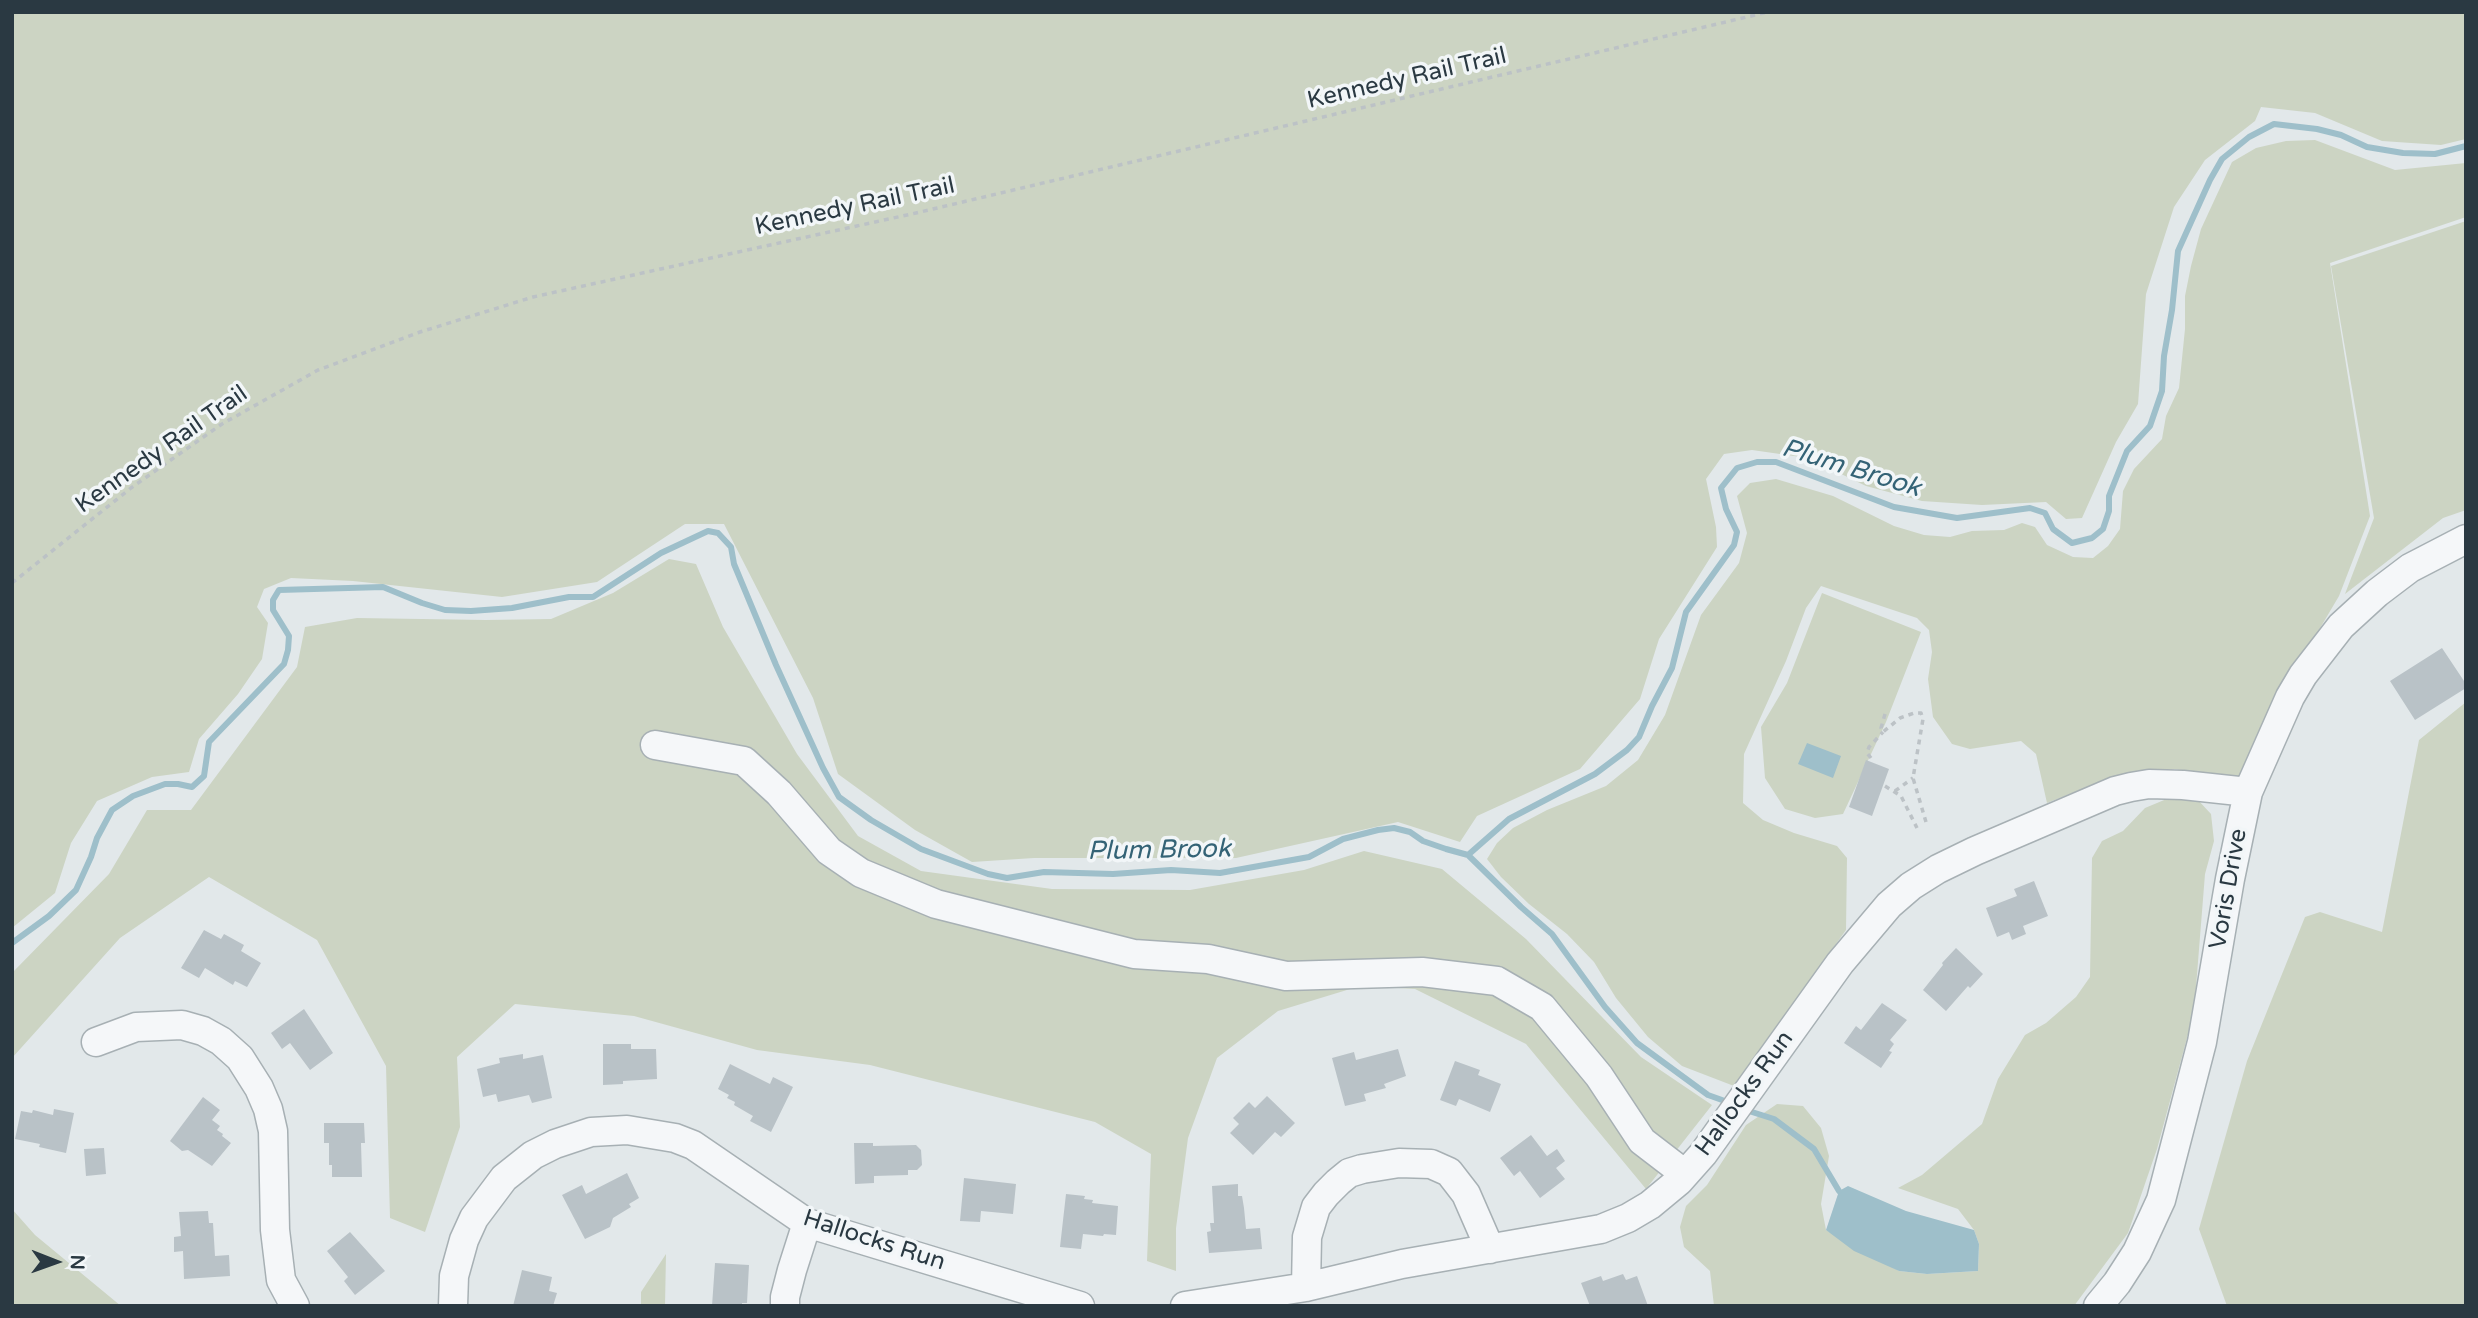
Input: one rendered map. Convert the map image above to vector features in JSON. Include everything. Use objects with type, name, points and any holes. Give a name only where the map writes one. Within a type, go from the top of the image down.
[{"type":"street","name":"Voris Drive","points":[[2098,1306],[2118,1283],[2137,1252],[2161,1200],[2202,1042],[2248,792],[2297,686],[2341,626],[2377,593],[2410,568],[2466,539]]},
{"type":"street","points":[[654,745],[744,761],[779,793],[829,851],[861,873],[936,904],[1134,954],[1208,959],[1286,976],[1422,972],[1497,981],[1542,1007],[1599,1076],[1642,1141],[1685,1174]]},
{"type":"street","name":"Hallocks Run","points":[[1185,1306],[1307,1287],[1402,1264],[1601,1229],[1628,1218],[1650,1205],[1703,1154],[1840,963],[1889,905],[1911,886],[1975,851],[2115,791],[2149,784],[2248,792]]},
{"type":"street","points":[[96,1042],[136,1027],[182,1025],[203,1031],[240,1058],[268,1109],[273,1131],[276,1243],[281,1280],[295,1306]]},
{"type":"street","name":"Hallocks Run","points":[[453,1306],[454,1276],[464,1240],[474,1217],[504,1178],[533,1155],[555,1144],[591,1132],[627,1130],[675,1138],[693,1145],[807,1223],[1080,1306]]},
{"type":"street","points":[[1307,1287],[1307,1237],[1317,1207],[1338,1182],[1349,1173],[1362,1168],[1399,1163],[1431,1164],[1449,1172],[1466,1194],[1490,1249]]},
{"type":"street","points":[[785,1306],[792,1270],[807,1223]]},
{"type":"path","name":"Kennedy Rail Trail","points":[[12,583],[131,488],[222,424],[318,370],[420,332],[533,297],[916,213],[1768,12]]},
{"type":"path","points":[[1871,758],[1867,753],[1869,747],[1883,732],[1900,718],[1921,713],[1923,730],[1913,778],[1926,822]]},
{"type":"path","points":[[1883,732],[1881,728],[1885,714]]},
{"type":"path","points":[[1895,791],[1913,778]]},
{"type":"path","points":[[1885,786],[1901,796],[1917,828]]},
{"type":"green space","points":[[12,12],[2466,12],[2466,139],[2441,145],[2382,141],[2315,113],[2261,107],[2255,121],[2205,160],[2174,207],[2146,294],[2138,404],[2116,442],[2082,518],[2066,519],[2046,502],[1982,505],[1922,501],[1866,486],[1808,458],[1752,450],[1724,454],[1706,479],[1716,527],[1717,547],[1659,639],[1640,699],[1580,769],[1477,816],[1460,842],[1398,822],[1236,858],[1034,858],[972,862],[915,830],[838,774],[813,698],[724,524],[685,524],[597,582],[502,597],[353,581],[291,578],[264,589],[257,607],[268,623],[262,659],[238,694],[199,739],[189,772],[152,777],[97,801],[71,843],[55,893],[12,928]]},
{"type":"green space","points":[[2315,140],[2395,170],[2466,163],[2466,217],[2330,263],[2370,516],[2339,596],[2264,723],[2240,780],[2175,769],[2115,776],[2047,803],[2036,754],[2021,741],[1970,749],[1952,744],[1933,717],[1928,679],[1932,652],[1929,630],[1917,618],[1821,586],[1806,608],[1786,661],[1744,754],[1743,803],[1763,820],[1837,846],[1847,858],[1846,930],[1734,1086],[1682,1066],[1648,1037],[1616,998],[1594,962],[1567,934],[1529,904],[1501,877],[1487,859],[1497,843],[1513,828],[1547,810],[1606,786],[1638,760],[1665,715],[1701,615],[1739,563],[1747,533],[1737,496],[1750,483],[1776,479],[1833,496],[1894,526],[1924,535],[1950,537],[1972,531],[2004,530],[2022,523],[2035,527],[2047,545],[2073,557],[2093,558],[2108,546],[2120,529],[2123,491],[2134,469],[2162,439],[2166,416],[2179,388],[2185,329],[2185,296],[2191,266],[2201,229],[2232,162],[2256,148],[2286,141]]},
{"type":"green space","points":[[2466,221],[2466,510],[2443,518],[2345,594],[2374,518],[2331,266]]},
{"type":"green space","points":[[669,559],[696,564],[723,627],[797,754],[858,836],[921,871],[1052,889],[1190,890],[1304,870],[1364,851],[1442,869],[1526,939],[1641,1057],[1712,1105],[1646,1189],[1526,1044],[1415,989],[1360,986],[1278,1011],[1217,1058],[1188,1138],[1176,1228],[1176,1271],[1147,1261],[1151,1154],[1095,1122],[870,1065],[757,1050],[634,1016],[515,1004],[457,1057],[460,1127],[425,1232],[390,1218],[386,1066],[317,940],[209,877],[120,938],[12,1058],[12,973],[109,874],[147,810],[191,810],[297,667],[305,627],[357,618],[551,619],[613,593]]},
{"type":"green space","points":[[1822,593],[1921,632],[1886,722],[1843,814],[1815,818],[1785,809],[1765,778],[1761,727],[1787,683]]},
{"type":"green space","points":[[2466,702],[2466,1306],[2227,1306],[2199,1229],[2247,1061],[2305,917],[2320,912],[2382,932],[2419,740]]},
{"type":"green space","points":[[2169,798],[2197,799],[2211,814],[2214,841],[2205,874],[2194,1012],[2157,1149],[2128,1233],[2074,1306],[1714,1306],[1710,1271],[1684,1247],[1680,1227],[1686,1206],[1707,1185],[1746,1125],[1777,1104],[1803,1106],[1821,1128],[1829,1156],[1821,1204],[1826,1230],[1899,1271],[1927,1274],[1978,1271],[1979,1244],[1974,1230],[1958,1209],[1898,1188],[1922,1175],[1982,1124],[1998,1079],[2025,1035],[2046,1023],[2076,997],[2090,977],[2092,858],[2102,841],[2123,831],[2145,808]]},
{"type":"green space","points":[[12,1209],[35,1235],[121,1306],[12,1306]]},
{"type":"green space","points":[[666,1254],[665,1306],[641,1306],[641,1292]]},
{"type":"water","points":[[1807,743],[1841,756],[1833,778],[1798,764]]},
{"type":"water","points":[[1848,1186],[1906,1211],[1974,1230],[1979,1244],[1978,1271],[1927,1274],[1899,1271],[1854,1251],[1826,1230],[1839,1191]]},
{"type":"building","points":[[2442,648],[2466,688],[2415,720],[2390,681]]},
{"type":"building","points":[[1866,760],[1889,769],[1872,816],[1849,807]]},
{"type":"building","points":[[2034,881],[2048,916],[2023,926],[2026,934],[2012,940],[2009,932],[1997,937],[1986,908],[2017,896],[2014,889]]},
{"type":"building","points":[[204,930],[221,939],[224,934],[244,945],[241,951],[261,963],[247,987],[235,981],[233,985],[205,968],[199,978],[181,968]]},
{"type":"building","points":[[1956,948],[1983,974],[1970,988],[1968,986],[1946,1011],[1923,990]]},
{"type":"building","points":[[1882,1003],[1907,1020],[1890,1040],[1894,1044],[1889,1051],[1892,1052],[1881,1068],[1844,1043],[1856,1026],[1861,1030]]},
{"type":"building","points":[[304,1009],[333,1053],[310,1070],[290,1043],[282,1049],[271,1033]]},
{"type":"building","points":[[603,1044],[631,1044],[631,1049],[656,1049],[657,1079],[603,1085]]},
{"type":"building","points":[[1398,1049],[1406,1076],[1384,1084],[1386,1088],[1364,1094],[1366,1101],[1345,1106],[1332,1058],[1354,1052],[1356,1060]]},
{"type":"building","points":[[523,1054],[523,1059],[543,1055],[552,1098],[532,1103],[529,1095],[498,1102],[496,1094],[483,1097],[477,1069],[500,1063],[499,1058]]},
{"type":"building","points":[[1455,1061],[1480,1070],[1478,1075],[1501,1084],[1490,1112],[1459,1099],[1456,1106],[1440,1100]]},
{"type":"building","points":[[730,1064],[770,1084],[773,1077],[793,1087],[771,1132],[750,1121],[753,1116],[734,1105],[735,1102],[727,1098],[729,1095],[718,1089]]},
{"type":"building","points":[[1267,1096],[1295,1123],[1281,1137],[1275,1132],[1253,1155],[1230,1133],[1239,1124],[1233,1118],[1249,1102],[1255,1108]]},
{"type":"building","points":[[203,1097],[220,1110],[212,1120],[220,1126],[217,1130],[231,1143],[212,1166],[188,1150],[182,1151],[170,1141]]},
{"type":"building","points":[[54,1109],[74,1113],[66,1153],[15,1139],[21,1111],[32,1113],[33,1110],[53,1115]]},
{"type":"building","points":[[324,1123],[364,1123],[365,1143],[361,1143],[362,1177],[332,1177],[329,1143],[324,1143]]},
{"type":"building","points":[[1531,1135],[1547,1156],[1557,1149],[1565,1161],[1556,1168],[1565,1179],[1540,1198],[1520,1171],[1514,1176],[1500,1158]]},
{"type":"building","points":[[854,1143],[873,1143],[873,1146],[916,1145],[921,1150],[922,1165],[917,1170],[908,1170],[908,1175],[874,1176],[874,1183],[855,1184]]},
{"type":"building","points":[[104,1148],[106,1174],[86,1176],[84,1149]]},
{"type":"building","points":[[627,1173],[639,1198],[629,1204],[631,1207],[613,1218],[610,1227],[585,1239],[562,1195],[582,1185],[586,1194]]},
{"type":"building","points":[[964,1178],[1016,1184],[1013,1214],[981,1211],[980,1222],[960,1221]]},
{"type":"building","points":[[1238,1184],[1238,1196],[1242,1196],[1246,1229],[1260,1228],[1262,1249],[1209,1253],[1207,1232],[1211,1231],[1210,1223],[1214,1223],[1212,1186]]},
{"type":"building","points":[[1066,1194],[1085,1196],[1084,1199],[1093,1200],[1092,1203],[1118,1206],[1116,1235],[1083,1234],[1081,1249],[1060,1247]]},
{"type":"building","points":[[208,1211],[209,1223],[213,1223],[215,1256],[229,1255],[230,1276],[184,1279],[183,1251],[174,1252],[174,1237],[181,1236],[179,1212]]},
{"type":"building","points":[[350,1232],[385,1271],[355,1295],[344,1281],[348,1277],[327,1251]]},
{"type":"building","points":[[715,1263],[749,1265],[747,1303],[742,1303],[742,1306],[712,1306]]},
{"type":"building","points":[[522,1270],[552,1277],[549,1291],[557,1293],[553,1306],[513,1306]]},
{"type":"building","points":[[1623,1274],[1626,1280],[1637,1276],[1648,1306],[1590,1306],[1581,1283],[1601,1276],[1603,1281]]},
{"type":"waterway","name":"Plum Brook","points":[[12,943],[49,916],[76,890],[97,838],[112,810],[133,796],[165,784],[192,787],[204,776],[209,742],[284,664],[289,636],[273,610],[273,600],[279,590],[383,587],[445,610],[471,611],[512,608],[569,597],[593,597],[661,553],[708,531],[718,533],[731,547],[734,564],[776,665],[839,797],[871,820],[921,849],[988,874],[1007,878],[1044,872],[1113,874],[1171,870],[1220,873],[1309,857],[1343,839],[1394,828],[1410,832],[1423,841],[1468,855],[1509,819],[1595,774],[1627,750],[1639,737],[1672,668],[1686,612],[1734,545],[1737,532],[1726,509],[1721,488],[1737,468],[1757,462],[1776,462],[1894,507],[1957,518],[2030,508],[2045,513],[2053,529],[2072,543],[2092,538],[2103,529],[2109,511],[2109,496],[2127,451],[2150,426],[2162,391],[2178,251],[2222,159],[2249,137],[2274,124],[2317,129],[2341,135],[2367,147],[2403,153],[2435,154],[2466,146]]},
{"type":"waterway","points":[[1468,855],[1552,934],[1605,1007],[1637,1043],[1708,1095],[1722,1100]]},
{"type":"waterway","points":[[1752,1112],[1774,1119],[1814,1149],[1839,1191]]}]
